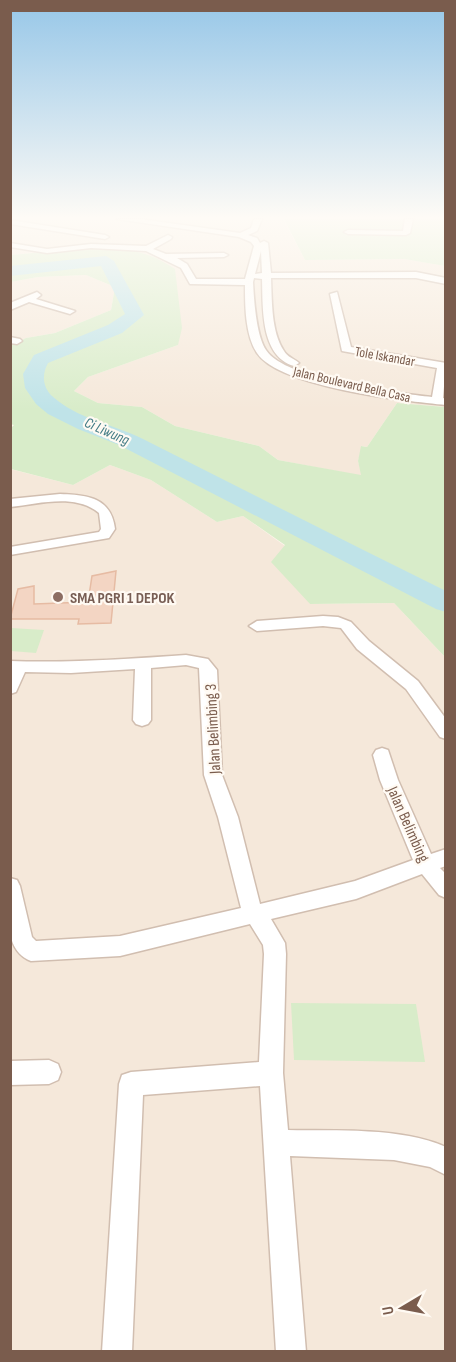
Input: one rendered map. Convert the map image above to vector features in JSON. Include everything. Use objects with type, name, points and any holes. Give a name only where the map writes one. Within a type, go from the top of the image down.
[{"type":"street","name":"Jalan Boulevard Bella Casa","points":[[250,283],[257,341],[263,354],[278,366],[300,375],[391,395],[441,398]]},
{"type":"street","name":"Jalan Boulevard Bella Casa","points":[[266,283],[274,340],[279,354],[308,369],[441,398]]},
{"type":"street","name":"Tole Iskandar","points":[[334,294],[346,349],[444,366],[441,398]]},
{"type":"street","points":[[10,307],[38,295]]},
{"type":"street","points":[[28,299],[70,311]]},
{"type":"street","points":[[10,503],[70,497],[94,504],[104,511],[108,530],[104,535],[94,538],[10,551]]},
{"type":"street","points":[[257,626],[323,621],[343,623],[350,628],[363,645],[412,685],[446,733]]},
{"type":"street","name":"Jalan Belimbing 3","points":[[15,666],[71,668],[143,661],[194,660],[208,667],[213,775],[228,817],[248,902],[254,914]]},
{"type":"street","points":[[142,720],[143,661]]},
{"type":"street","points":[[10,688],[15,666]]},
{"type":"street","name":"Jalan Belimbing","points":[[382,755],[389,780],[425,864],[446,889]]},
{"type":"street","points":[[10,886],[12,886],[22,941],[31,951],[120,946],[356,890],[446,857]]},
{"type":"street","points":[[254,914],[273,943],[275,954],[271,1073],[278,1143],[291,1352]]},
{"type":"street","points":[[10,1073],[49,1072]]},
{"type":"street","points":[[117,1352],[131,1084],[271,1073]]},
{"type":"street","points":[[278,1143],[428,1151],[446,1162]]},
{"type":"shaded area","points":[[11,283],[104,283],[115,287],[111,310],[55,333],[26,338],[11,345]]},
{"type":"shaded area","points":[[126,283],[445,283],[445,407],[397,403],[367,447],[362,446],[358,461],[362,476],[278,460],[259,446],[175,426],[142,407],[98,403],[74,391],[88,377],[178,345]]},
{"type":"shaded area","points":[[110,465],[151,480],[217,522],[243,516],[285,546],[310,604],[394,603],[445,657],[445,1351],[11,1351],[10,469],[73,485]]},
{"type":"green space","points":[[104,283],[177,283],[182,328],[178,345],[88,377],[74,391],[98,403],[142,407],[175,426],[259,446],[278,460],[361,475],[358,461],[361,446],[367,447],[397,403],[445,407],[445,657],[394,603],[310,604],[271,562],[285,545],[243,516],[217,522],[151,480],[110,465],[73,485],[11,469],[10,429],[14,425],[10,424],[11,345],[26,338],[55,333],[111,310],[115,287]]},
{"type":"green space","points":[[11,628],[44,630],[36,653],[11,651]]},
{"type":"green space","points":[[291,1003],[416,1004],[425,1062],[294,1060]]},
{"type":"building","name":"SMA PGRI 1 DEPOK","points":[[116,571],[111,623],[78,624],[79,619],[10,619],[18,589],[34,586],[34,604],[88,602],[92,576]]},
{"type":"waterway","name":"Ci Liwung","points":[[118,283],[135,315],[115,329],[41,359],[33,376],[36,388],[44,399],[55,409],[70,417],[127,440],[446,603]]},
{"type":"place","name":"SMA PGRI 1 DEPOK","points":[[58,597]]}]
